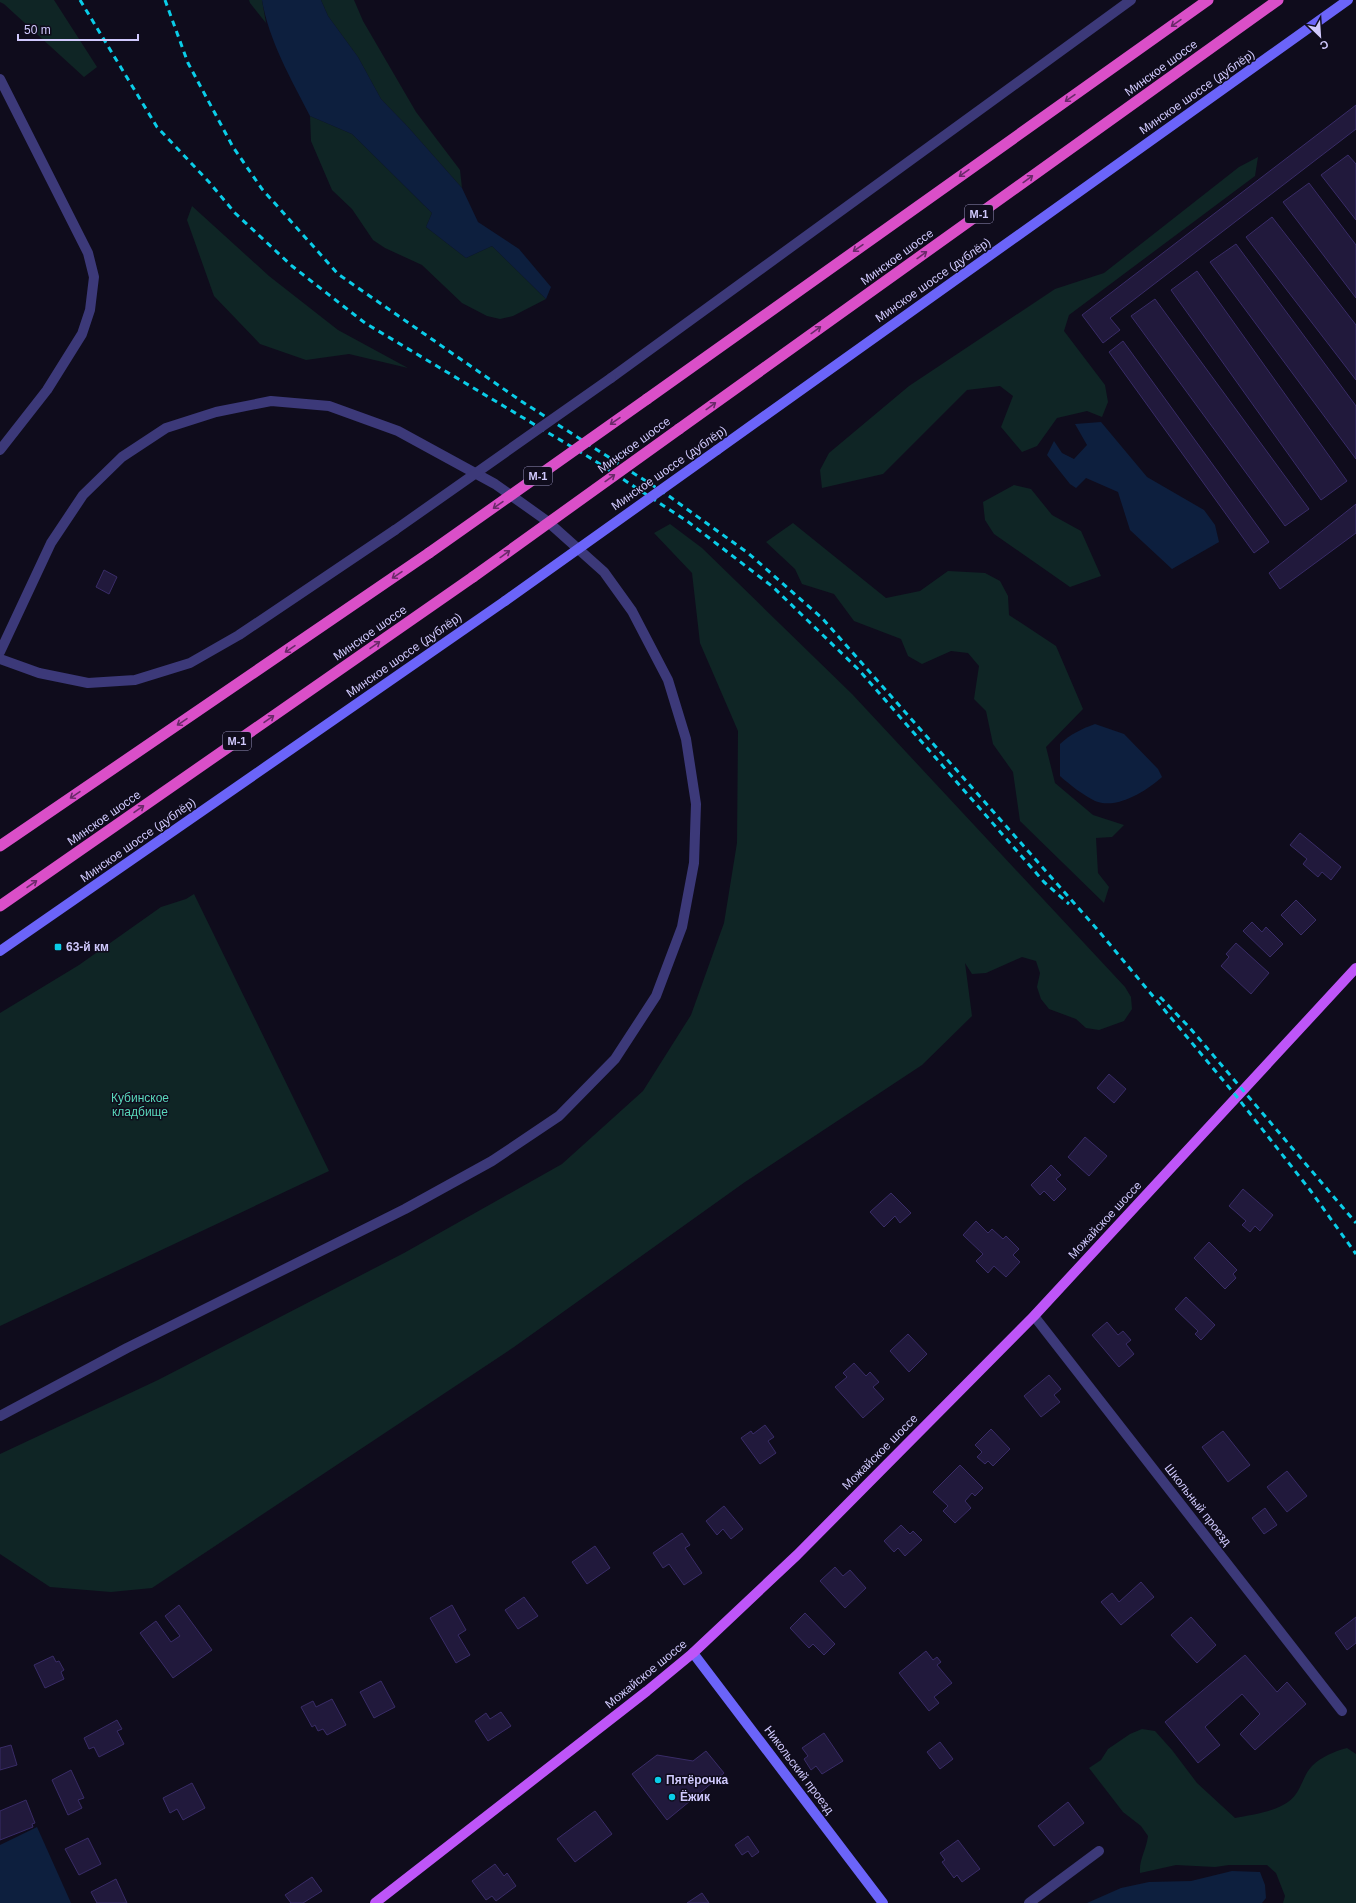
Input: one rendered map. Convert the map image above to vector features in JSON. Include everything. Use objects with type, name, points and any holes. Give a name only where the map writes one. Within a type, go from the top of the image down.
[{"type":"highway","name":"М-1","points":[[0,846],[429,554],[1208,0]]},
{"type":"highway","name":"Минское шоссе","points":[[0,906],[473,577],[1278,0]]},
{"type":"main road","name":"Минское шоссе (дублёр)","points":[[0,951],[505,601],[1348,0]]},
{"type":"main road","name":"Можайское шоссе","points":[[375,1903],[647,1691],[693,1653],[797,1555],[1034,1316],[1356,968]]},
{"type":"main road","name":"Никольский проезд","points":[[693,1653],[883,1903]]},
{"type":"street","points":[[0,659],[38,673],[88,683],[135,680],[190,663],[239,635],[395,530],[612,378],[1131,0]]},
{"type":"street","points":[[0,79],[88,253],[94,277],[90,310],[82,334],[47,390],[0,450]]},
{"type":"street","points":[[0,652],[51,543],[83,495],[122,457],[166,428],[216,412],[271,401],[329,406],[398,431],[495,484],[547,521],[604,572],[632,612],[668,680],[686,739],[696,804],[694,863],[682,927],[656,996],[615,1060],[559,1116],[492,1162],[405,1209],[127,1348],[0,1416]]},
{"type":"street","name":"Школьный проезд","points":[[1034,1316],[1342,1711]]},
{"type":"street","points":[[1029,1903],[1099,1851]]},
{"type":"green space","points":[[0,0],[54,0],[97,67],[84,77],[0,2]]},
{"type":"green space","points":[[249,0],[262,0],[266,23],[250,3]]},
{"type":"green space","points":[[321,0],[354,0],[363,21],[416,112],[460,170],[462,188],[381,99],[358,57],[328,16]]},
{"type":"green space","points":[[310,116],[352,134],[432,213],[426,227],[466,258],[492,246],[546,299],[513,316],[500,319],[487,316],[462,303],[422,265],[385,248],[373,240],[352,209],[332,190],[311,141]]},
{"type":"green space","points":[[1258,157],[1255,176],[1069,315],[1064,331],[1105,385],[1108,402],[1102,417],[1087,411],[1057,418],[1037,446],[1022,452],[1001,427],[1013,396],[1000,386],[967,390],[883,474],[822,488],[820,470],[829,453],[909,386],[1055,289],[1104,273],[1239,167]]},
{"type":"green space","points":[[192,206],[269,276],[338,330],[408,368],[349,354],[306,360],[260,344],[214,296],[187,220]]},
{"type":"green space","points":[[1014,485],[1031,489],[1052,515],[1081,531],[1101,576],[1070,587],[994,534],[985,520],[983,502]]},
{"type":"green space","points":[[793,523],[886,598],[920,591],[948,571],[985,573],[1000,581],[1008,596],[1009,615],[1056,646],[1083,709],[1046,747],[1055,783],[1093,815],[1124,825],[1112,837],[1096,838],[1098,873],[1109,887],[1104,903],[1020,821],[1013,772],[993,744],[986,711],[974,699],[979,666],[968,653],[951,651],[922,664],[908,656],[901,639],[854,621],[834,594],[802,584],[795,569],[766,542]]},
{"type":"green space","points":[[670,524],[702,548],[852,694],[1125,987],[1131,997],[1132,1009],[1124,1021],[1099,1030],[1086,1028],[1076,1019],[1049,1009],[1041,999],[1037,987],[1040,973],[1036,961],[1022,957],[986,973],[972,974],[965,963],[972,1016],[922,1065],[745,1182],[514,1347],[152,1588],[111,1592],[50,1587],[0,1554],[0,1454],[158,1380],[404,1253],[562,1164],[643,1091],[691,1015],[724,923],[737,843],[738,731],[700,643],[692,573],[654,533]]},
{"type":"green space","name":"Кубинское кладбище","points":[[194,894],[329,1171],[0,1326],[0,1013],[79,965],[161,907],[186,899]]},
{"type":"green space","points":[[1142,1729],[1155,1731],[1172,1750],[1197,1783],[1235,1818],[1269,1811],[1288,1802],[1296,1794],[1306,1774],[1312,1766],[1328,1755],[1347,1748],[1356,1754],[1356,1903],[1283,1903],[1285,1896],[1276,1873],[1267,1865],[1229,1865],[1215,1867],[1176,1865],[1140,1873],[1148,1836],[1141,1826],[1123,1812],[1089,1768],[1101,1760],[1108,1749],[1130,1734]]},
{"type":"water","points":[[262,0],[321,0],[328,16],[358,57],[381,99],[462,188],[478,222],[519,249],[551,287],[546,299],[492,246],[466,258],[426,227],[432,213],[352,134],[310,116],[275,45],[265,15]]},
{"type":"water","points":[[1101,422],[1147,477],[1204,510],[1215,525],[1219,542],[1172,569],[1130,530],[1118,492],[1086,478],[1076,488],[1070,484],[1047,455],[1054,441],[1062,453],[1074,459],[1087,445],[1075,424]]},
{"type":"water","points":[[1095,724],[1124,734],[1158,769],[1162,777],[1148,788],[1131,798],[1112,803],[1095,801],[1072,786],[1060,776],[1060,744],[1076,732]]},
{"type":"water","points":[[37,1827],[71,1903],[0,1903],[0,1845]]},
{"type":"water","points":[[1232,1871],[1260,1872],[1265,1885],[1266,1898],[1262,1903],[1087,1903],[1121,1888],[1149,1882],[1191,1881]]},
{"type":"building","points":[[1356,105],[1356,129],[1110,318],[1120,330],[1103,343],[1082,315]]},
{"type":"building","points":[[1348,155],[1356,164],[1356,220],[1321,175]]},
{"type":"building","points":[[1309,183],[1356,245],[1356,298],[1283,202]]},
{"type":"building","points":[[1272,217],[1356,325],[1356,380],[1246,237]]},
{"type":"building","points":[[1236,244],[1356,406],[1356,459],[1210,262]]},
{"type":"building","points":[[1197,271],[1347,481],[1321,500],[1171,290]]},
{"type":"building","points":[[1155,299],[1309,509],[1285,526],[1131,316]]},
{"type":"building","points":[[1123,341],[1269,542],[1254,553],[1109,352]]},
{"type":"building","points":[[1356,504],[1356,533],[1280,589],[1269,573]]},
{"type":"building","points":[[104,570],[117,577],[109,594],[96,587]]},
{"type":"building","points":[[1300,833],[1341,867],[1331,880],[1322,872],[1318,877],[1303,864],[1307,859],[1290,845]]},
{"type":"building","points":[[1296,900],[1316,920],[1301,935],[1281,915]]},
{"type":"building","points":[[1252,922],[1262,932],[1266,927],[1283,944],[1270,957],[1243,931]]},
{"type":"building","points":[[1236,943],[1269,973],[1251,994],[1221,966],[1229,957],[1226,954]]},
{"type":"building","points":[[1109,1074],[1126,1089],[1114,1103],[1097,1088]]},
{"type":"building","points":[[1085,1137],[1107,1156],[1089,1176],[1068,1157]]},
{"type":"building","points":[[1051,1165],[1061,1175],[1056,1179],[1066,1189],[1054,1201],[1044,1191],[1040,1195],[1031,1185]]},
{"type":"building","points":[[1243,1189],[1273,1215],[1260,1231],[1255,1226],[1250,1232],[1242,1225],[1246,1221],[1229,1206]]},
{"type":"building","points":[[891,1193],[911,1213],[900,1223],[895,1216],[884,1227],[870,1212]]},
{"type":"building","points":[[976,1221],[988,1233],[992,1229],[1003,1239],[1006,1236],[1019,1249],[1013,1255],[1020,1262],[1006,1277],[994,1266],[988,1273],[976,1261],[983,1254],[963,1235]]},
{"type":"building","points":[[1209,1242],[1237,1270],[1233,1274],[1236,1278],[1225,1289],[1194,1258]]},
{"type":"building","points":[[1186,1297],[1215,1325],[1201,1340],[1195,1334],[1198,1331],[1175,1309]]},
{"type":"building","points":[[1107,1322],[1118,1335],[1123,1331],[1131,1340],[1126,1344],[1134,1354],[1119,1367],[1092,1335]]},
{"type":"building","points":[[908,1334],[927,1354],[909,1372],[890,1351]]},
{"type":"building","points":[[854,1363],[866,1376],[870,1372],[879,1382],[873,1387],[884,1399],[863,1418],[835,1387],[847,1377],[843,1373]]},
{"type":"building","points":[[1049,1375],[1061,1389],[1054,1395],[1060,1402],[1041,1417],[1024,1396]]},
{"type":"building","points":[[765,1425],[774,1437],[768,1441],[776,1453],[760,1464],[741,1438],[751,1431],[753,1434]]},
{"type":"building","points":[[991,1429],[1010,1449],[993,1466],[988,1461],[985,1464],[977,1457],[982,1452],[975,1445]]},
{"type":"building","points":[[1223,1431],[1250,1465],[1228,1482],[1202,1447]]},
{"type":"building","points":[[960,1465],[983,1488],[975,1496],[972,1493],[965,1501],[971,1508],[955,1523],[943,1511],[948,1506],[933,1492]]},
{"type":"building","points":[[1287,1471],[1307,1496],[1287,1512],[1267,1487]]},
{"type":"building","points":[[724,1506],[743,1529],[731,1539],[723,1529],[717,1535],[706,1521]]},
{"type":"building","points":[[1265,1508],[1277,1525],[1264,1534],[1252,1518]]},
{"type":"building","points":[[901,1525],[910,1534],[913,1531],[922,1540],[905,1556],[898,1548],[894,1552],[884,1541]]},
{"type":"building","points":[[682,1533],[690,1545],[685,1548],[702,1573],[684,1585],[669,1564],[663,1568],[653,1553]]},
{"type":"building","points":[[595,1546],[610,1568],[587,1584],[572,1562]]},
{"type":"building","points":[[835,1567],[843,1576],[850,1570],[866,1588],[845,1608],[820,1581]]},
{"type":"building","points":[[1141,1582],[1154,1597],[1121,1625],[1101,1602],[1112,1593],[1119,1602]]},
{"type":"building","points":[[524,1597],[538,1616],[518,1629],[505,1610]]},
{"type":"building","points":[[179,1605],[212,1650],[173,1678],[140,1633],[156,1621],[171,1642],[180,1636],[165,1616]]},
{"type":"building","points":[[452,1605],[466,1630],[458,1635],[470,1655],[456,1663],[430,1618]]},
{"type":"building","points":[[805,1613],[835,1644],[824,1655],[813,1644],[809,1648],[790,1628]]},
{"type":"building","points":[[1191,1617],[1216,1645],[1197,1663],[1171,1635]]},
{"type":"building","points":[[1356,1617],[1356,1643],[1347,1650],[1335,1633]]},
{"type":"building","points":[[926,1651],[933,1660],[937,1657],[941,1662],[937,1665],[952,1683],[934,1697],[939,1703],[929,1711],[899,1673]]},
{"type":"building","points":[[1245,1655],[1277,1692],[1287,1682],[1306,1704],[1255,1750],[1240,1734],[1260,1714],[1242,1694],[1205,1727],[1220,1745],[1198,1763],[1165,1722]]},
{"type":"building","points":[[53,1656],[56,1662],[59,1661],[64,1670],[61,1672],[64,1679],[45,1688],[34,1665]]},
{"type":"building","points":[[381,1681],[395,1707],[374,1718],[360,1692]]},
{"type":"building","points":[[332,1699],[346,1725],[327,1735],[323,1729],[318,1731],[315,1725],[312,1727],[301,1707],[313,1701],[316,1707]]},
{"type":"building","points":[[501,1712],[511,1726],[488,1741],[475,1721],[486,1713],[490,1719]]},
{"type":"building","points":[[117,1720],[122,1729],[117,1731],[124,1744],[99,1757],[94,1747],[89,1749],[84,1738]]},
{"type":"building","points":[[824,1733],[843,1761],[822,1774],[816,1766],[811,1770],[804,1759],[808,1756],[802,1748]]},
{"type":"building","points":[[940,1742],[953,1759],[940,1769],[927,1752]]},
{"type":"building","points":[[11,1745],[17,1765],[0,1770],[0,1748]]},
{"type":"building","name":"Ёжик","points":[[706,1751],[724,1773],[667,1820],[632,1774],[657,1755],[693,1761]]},
{"type":"building","points":[[71,1770],[84,1798],[78,1800],[82,1808],[68,1815],[52,1780]]},
{"type":"building","points":[[192,1783],[205,1808],[183,1820],[177,1809],[170,1813],[163,1798]]},
{"type":"building","points":[[26,1800],[35,1823],[32,1824],[33,1827],[0,1840],[0,1811]]},
{"type":"building","points":[[1068,1802],[1084,1823],[1054,1846],[1038,1826]]},
{"type":"building","points":[[595,1811],[612,1834],[575,1862],[557,1839]]},
{"type":"building","points":[[748,1836],[759,1852],[752,1857],[748,1851],[742,1855],[735,1845]]},
{"type":"building","points":[[88,1838],[101,1864],[79,1875],[65,1849]]},
{"type":"building","points":[[958,1840],[980,1869],[962,1882],[957,1875],[954,1878],[942,1862],[945,1860],[940,1853]]},
{"type":"building","points":[[495,1864],[504,1876],[507,1873],[516,1886],[496,1901],[492,1896],[486,1900],[472,1881]]},
{"type":"building","points":[[312,1877],[322,1891],[303,1903],[291,1903],[285,1895]]},
{"type":"building","points":[[116,1879],[127,1903],[97,1903],[91,1892]]},
{"type":"building","points":[[702,1893],[709,1903],[687,1903]]},
{"type":"railway","points":[[80,0],[157,127],[209,182],[235,213],[292,266],[365,323],[592,459],[687,521],[773,587],[859,670],[1044,882],[1069,904]]},
{"type":"railway","points":[[165,0],[188,63],[233,147],[262,189],[338,274],[521,401],[666,494],[748,553],[822,618],[1097,929],[1237,1097],[1310,1190],[1356,1254]]},
{"type":"railway","points":[[1160,997],[1190,1028],[1356,1223]]},
{"type":"place","name":"63-й км","points":[[58,947]]},
{"type":"place","name":"Пятёрочка","points":[[658,1780]]},
{"type":"place","name":"Ёжик","points":[[672,1797]]}]
